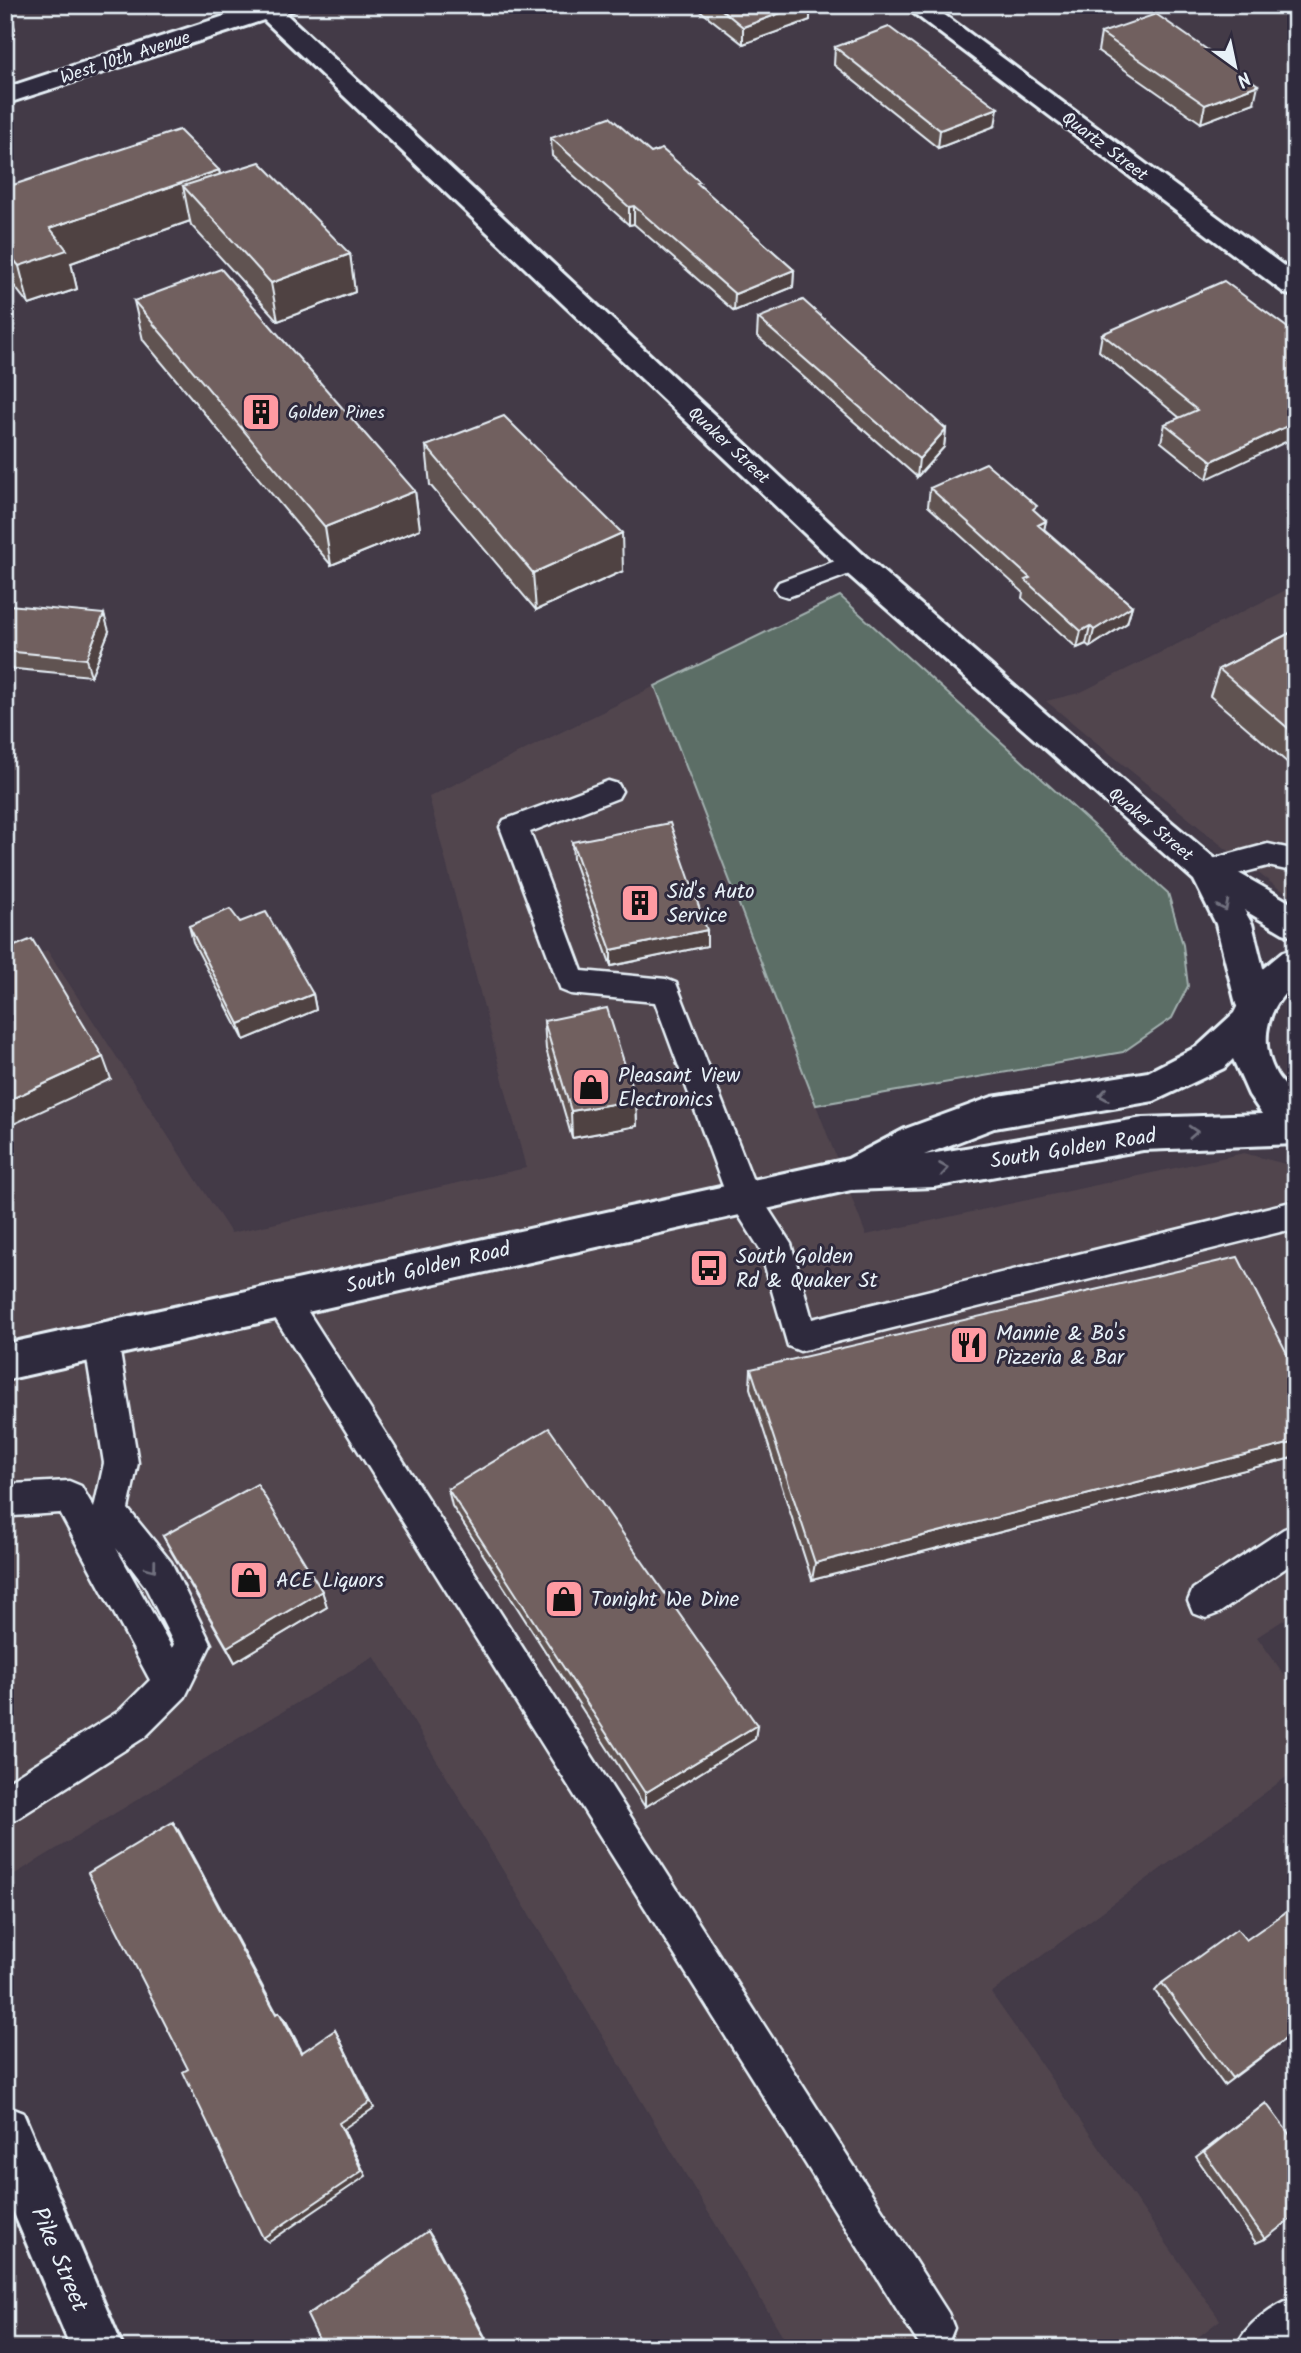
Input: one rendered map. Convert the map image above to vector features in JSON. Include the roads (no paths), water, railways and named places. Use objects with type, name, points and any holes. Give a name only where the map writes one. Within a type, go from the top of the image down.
[{"type":"street","name":"Quartz Street","points":[[915,5],[1296,288]]},
{"type":"street","name":"West 10th Avenue","points":[[5,96],[272,7]]},
{"type":"street","name":"Quaker Street","points":[[272,7],[853,563],[1207,872],[1296,923]]},
{"type":"street","name":"Quaker Street","points":[[1207,872],[1234,924],[1251,1013],[1248,1049],[1256,1077],[1273,1104],[1296,1127]]},
{"type":"street","name":"South Golden Road","points":[[851,1174],[918,1140],[992,1113],[1154,1086],[1211,1057],[1251,1013],[1270,981],[1296,962]]},
{"type":"street","name":"South Golden Road","points":[[5,1362],[851,1174],[934,1171],[1143,1134],[1296,1127]]},
{"type":"street","name":"Pike Street","points":[[5,2131],[97,2348]]},
{"type":"lane","points":[[788,588],[853,563]]},
{"type":"lane","points":[[608,791],[514,827],[571,982],[666,990],[743,1197],[775,1244],[800,1336],[1291,1216],[1296,1222]]},
{"type":"lane","points":[[1207,872],[1268,855],[1296,861]]},
{"type":"lane","points":[[282,1300],[933,2328]]},
{"type":"lane","points":[[97,1547],[110,1513],[121,1463],[101,1340]]},
{"type":"lane","points":[[5,1503],[12,1500],[69,1497],[172,1684]]},
{"type":"lane","points":[[5,1805],[132,1724],[172,1684],[193,1644],[158,1574],[110,1513]]},
{"type":"lane","points":[[1206,1601],[1296,1541]]},
{"type":"lane","points":[[1258,2348],[1296,2317]]},
{"type":"place","name":"Golden Pines","points":[[261,412]]},
{"type":"place","name":"Sid's Auto Service","points":[[640,903]]},
{"type":"place","name":"Pleasant View Electronics","points":[[591,1087]]},
{"type":"place","name":"South Golden Rd & Quaker St","points":[[709,1268]]},
{"type":"place","name":"Mannie & Bo's Pizzeria & Bar","points":[[969,1345]]},
{"type":"place","name":"ACE Liquors","points":[[249,1580]]},
{"type":"place","name":"Tonight We Dine","points":[[564,1599]]}]
